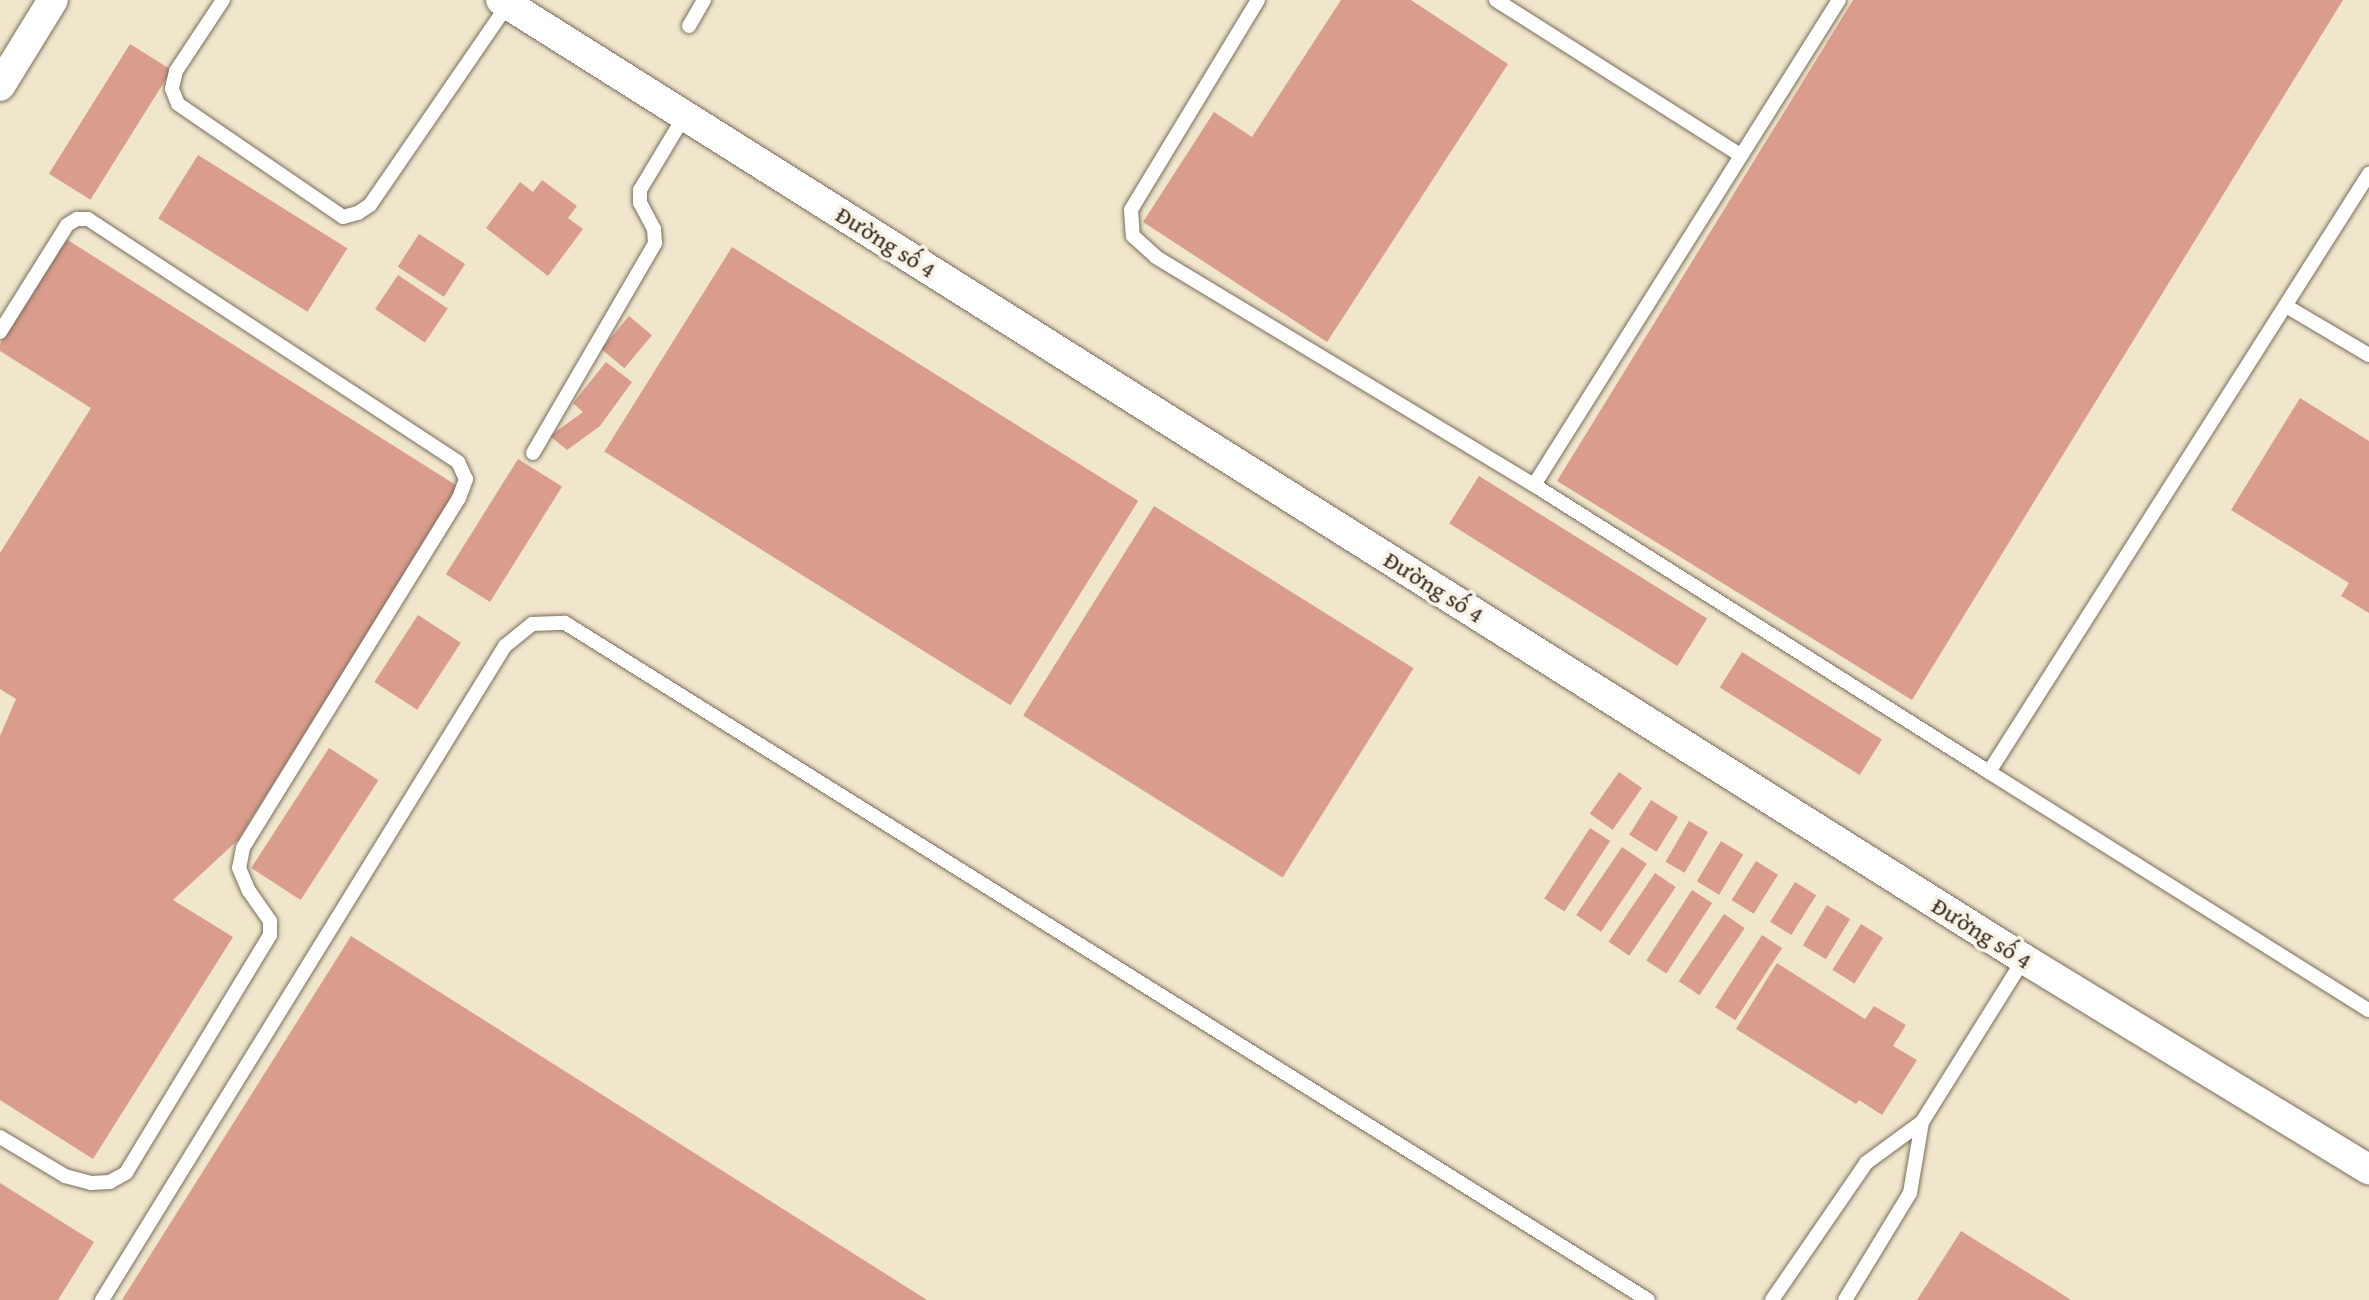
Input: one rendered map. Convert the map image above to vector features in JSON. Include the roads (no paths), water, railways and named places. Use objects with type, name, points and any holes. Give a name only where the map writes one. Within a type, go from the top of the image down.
[{"type":"street","points":[[0,86],[53,0]]},
{"type":"street","name":"Đường số 4","points":[[505,2],[2024,959],[2369,1170]]},
{"type":"lane","points":[[223,0],[176,71],[172,89],[178,104],[343,217],[358,213],[370,205],[505,2]]},
{"type":"lane","points":[[689,26],[704,0]]},
{"type":"lane","points":[[1258,0],[1131,210],[1133,236],[1156,257],[1534,485],[2369,1010]]},
{"type":"lane","points":[[1496,0],[1740,155]]},
{"type":"lane","points":[[1534,485],[1839,0]]},
{"type":"lane","points":[[533,453],[655,243],[654,229],[640,203],[640,190],[685,115]]},
{"type":"lane","points":[[1989,772],[2369,174]]},
{"type":"lane","points":[[0,332],[67,225],[77,219],[88,219],[458,462],[466,479],[459,498],[243,848],[239,868],[249,891],[270,921],[270,935],[126,1173],[110,1182],[91,1183],[65,1176],[0,1137]]},
{"type":"lane","points":[[2286,306],[2369,355]]},
{"type":"lane","points":[[102,1300],[505,646],[532,624],[565,623],[1648,1300]]},
{"type":"lane","points":[[1772,1300],[1866,1163],[1922,1122],[2024,959]]},
{"type":"lane","points":[[1845,1300],[1910,1193],[1922,1122]]}]
